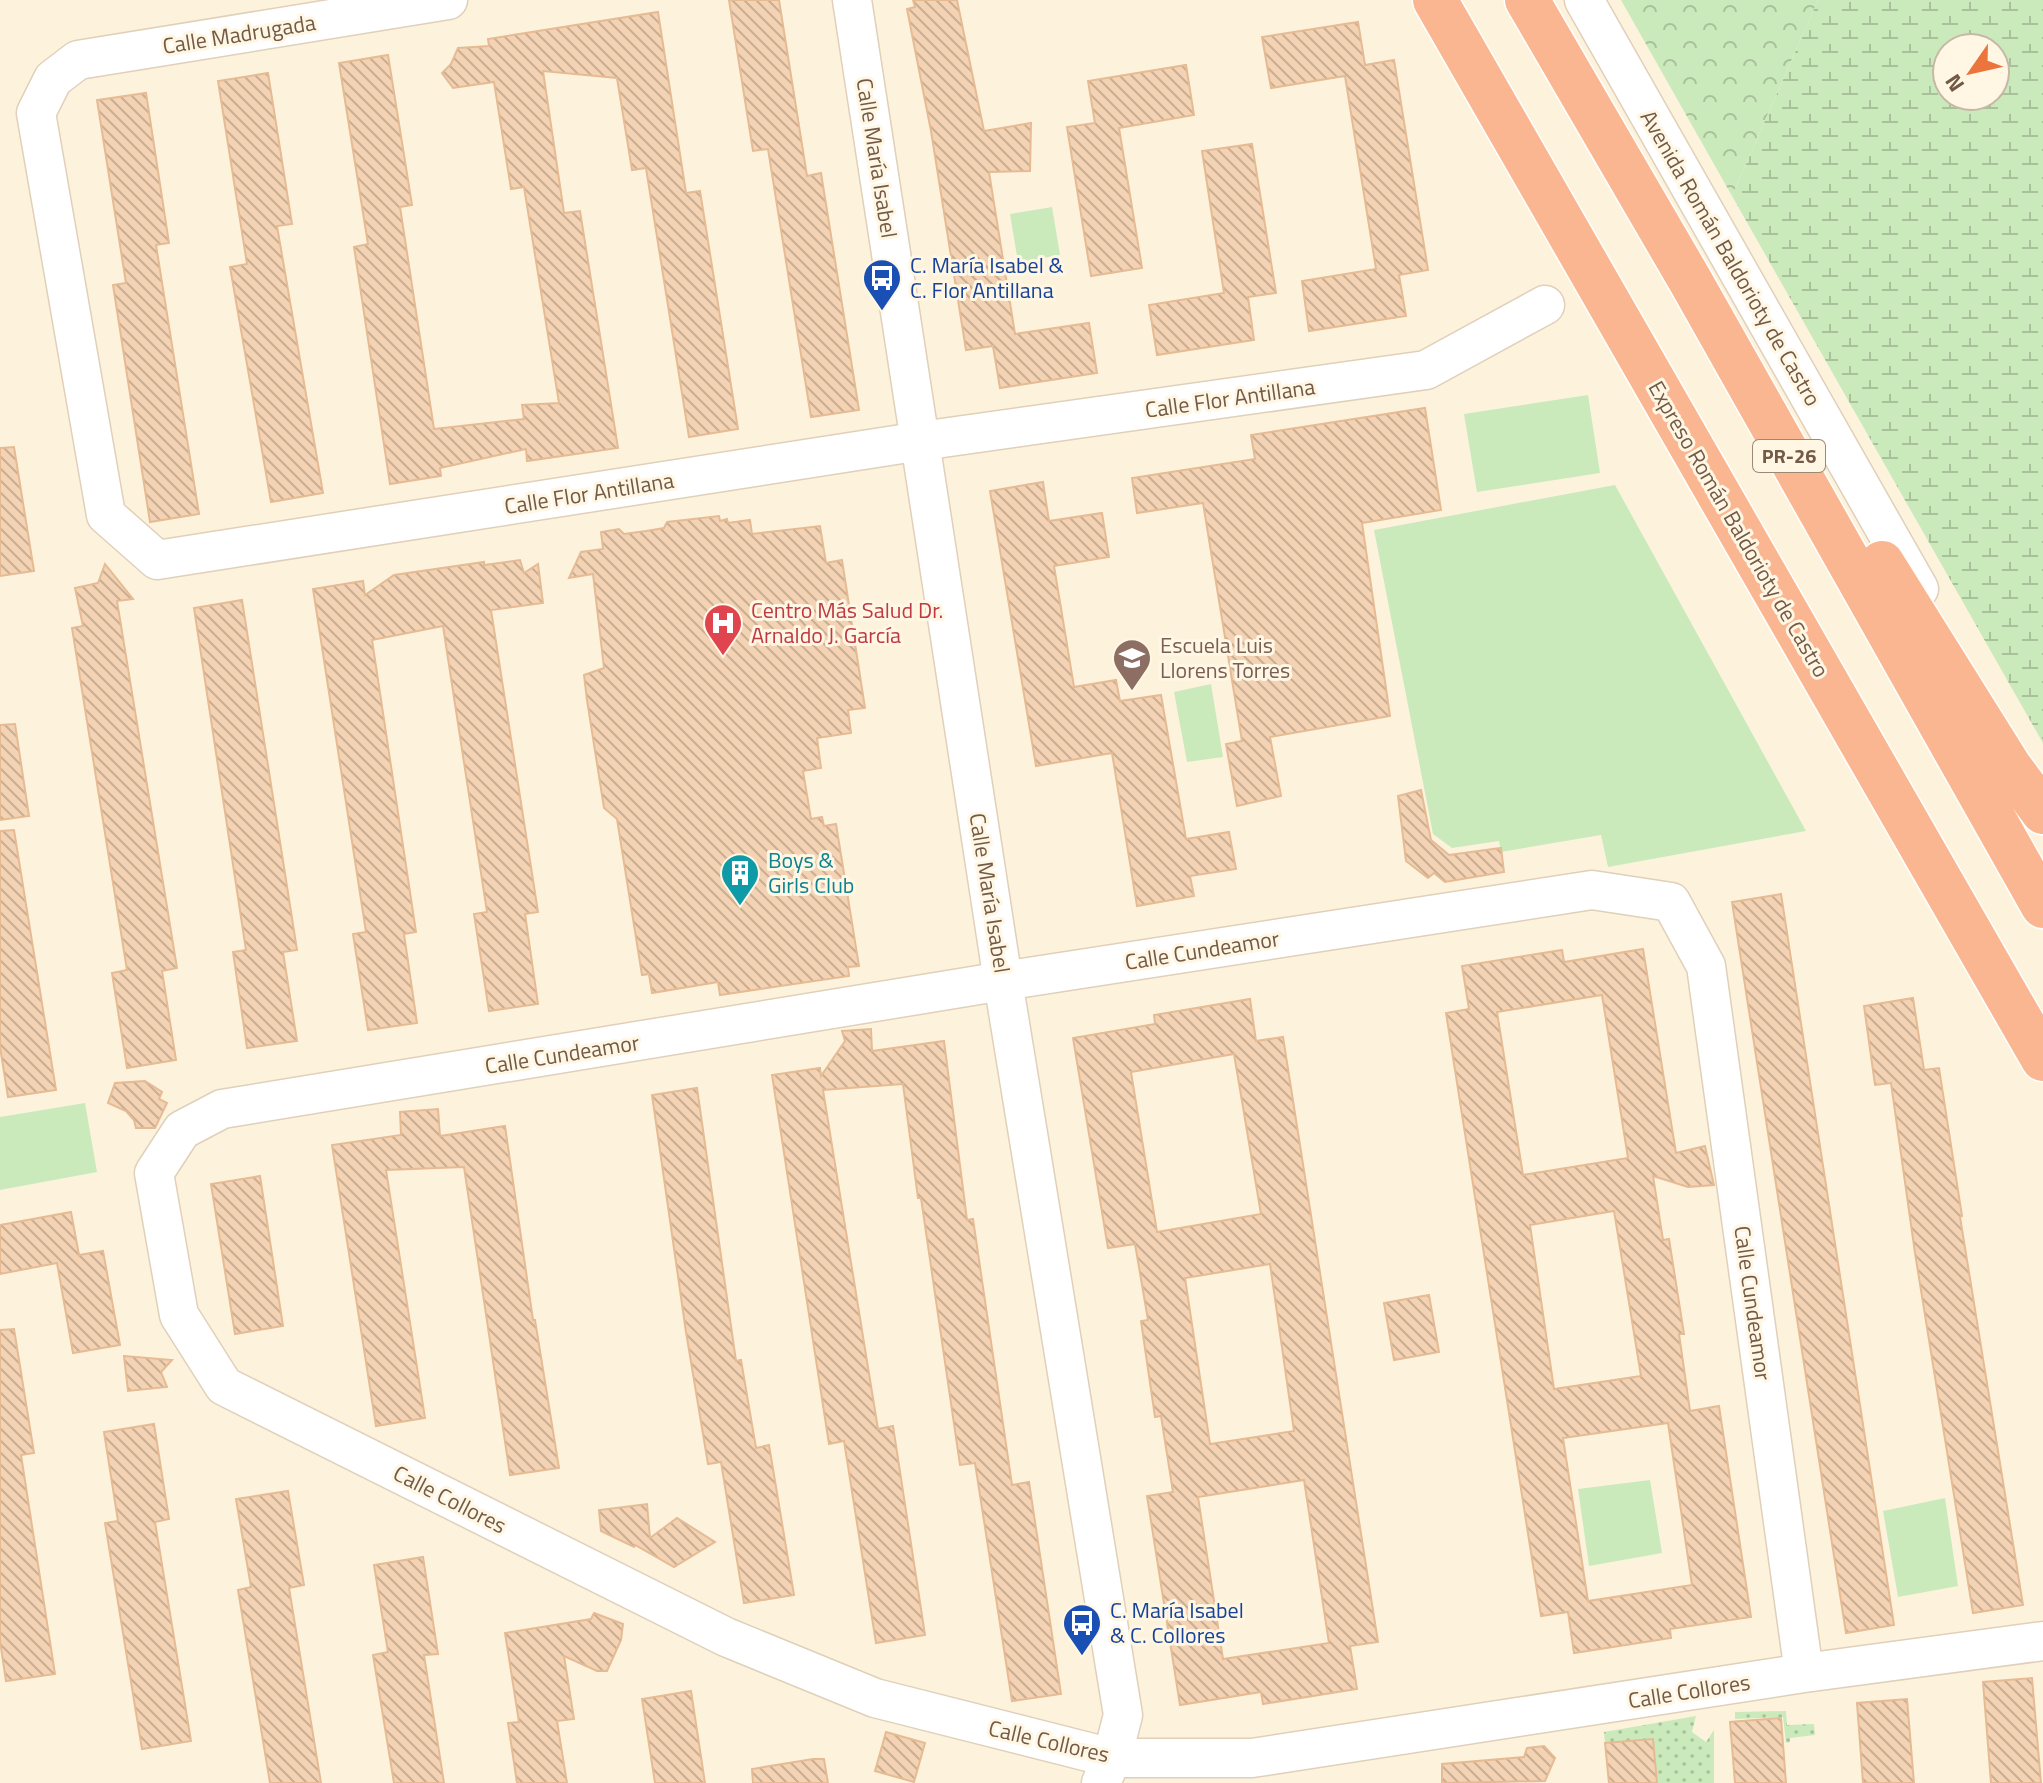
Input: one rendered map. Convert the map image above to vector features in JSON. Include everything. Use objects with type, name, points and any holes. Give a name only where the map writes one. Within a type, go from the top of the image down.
[{"type":"highway","name":"Expreso Román Baldorioty de Castro","points":[[1435,0],[2043,1059]]},
{"type":"highway","name":"PR-26","points":[[1527,0],[1691,282],[2043,906]]},
{"type":"highway","points":[[1691,282],[1794,423],[2009,766],[2043,810]]},
{"type":"street","name":"Calle Madrugada","points":[[78,60],[448,0]]},
{"type":"street","name":"Calle María Isabel","points":[[852,0],[1003,981],[1123,1715],[1107,1770]]},
{"type":"street","name":"Avenida Román Baldorioty de Castro","points":[[1584,0],[2043,810]]},
{"type":"street","name":"Calle Flor Antillana","points":[[78,60],[53,79],[36,113],[106,515],[157,560],[921,441],[1426,370],[1545,305]]},
{"type":"street","name":"Calle Cundeamor","points":[[194,1338],[179,1315],[154,1173],[182,1130],[222,1109],[1003,981],[1592,890],[1671,902],[1706,966],[1804,1673]]},
{"type":"street","name":"Calle Collores","points":[[194,1338],[224,1386],[726,1637],[875,1698],[1107,1770],[1252,1758],[1804,1673],[2043,1641]]},
{"type":"green space","points":[[1621,0],[1818,0],[1732,196]]},
{"type":"green space","points":[[1818,0],[2043,0],[2043,743],[1732,196]]},
{"type":"green space","points":[[1052,207],[1060,255],[1018,262],[1010,214]]},
{"type":"green space","points":[[1588,395],[1600,473],[1477,492],[1464,414]]},
{"type":"green space","points":[[1615,485],[1806,831],[1608,867],[1601,835],[1501,852],[1499,841],[1452,848],[1433,834],[1374,530]]},
{"type":"green space","points":[[1211,684],[1223,757],[1187,762],[1174,692]]},
{"type":"green space","points":[[85,1103],[97,1172],[0,1190],[0,1117]]},
{"type":"green space","points":[[1650,1480],[1662,1553],[1589,1566],[1578,1489]]},
{"type":"green space","points":[[1945,1498],[1958,1586],[1898,1597],[1883,1511]]},
{"type":"green space","points":[[1786,1711],[1787,1725],[1814,1724],[1815,1735],[1790,1738],[1790,1742],[1786,1743],[1783,1717],[1735,1719],[1735,1712]]},
{"type":"green space","points":[[1696,1716],[1692,1732],[1706,1742],[1714,1730],[1714,1783],[1657,1783],[1653,1739],[1605,1743],[1604,1732]]},
{"type":"building","points":[[729,0],[779,0],[807,176],[821,173],[859,410],[811,417],[768,149],[753,151]]},
{"type":"building","points":[[913,0],[957,0],[984,131],[1031,123],[1030,171],[989,172],[1015,334],[1089,323],[1097,373],[1000,388],[993,346],[966,350],[931,131],[907,9],[915,7]]},
{"type":"building","points":[[658,12],[686,193],[700,191],[738,429],[689,437],[646,168],[632,170],[617,78],[543,71],[564,213],[580,211],[618,448],[527,461],[526,449],[440,468],[441,476],[390,484],[354,247],[368,244],[339,63],[388,55],[412,205],[400,207],[434,429],[524,419],[522,405],[559,403],[524,187],[511,189],[494,82],[453,88],[442,73],[451,64],[458,48],[489,46],[488,39]]},
{"type":"building","points":[[1358,22],[1365,65],[1394,60],[1428,270],[1399,275],[1406,316],[1309,331],[1302,281],[1376,269],[1345,76],[1271,88],[1262,37]]},
{"type":"building","points":[[1186,65],[1194,115],[1119,128],[1142,268],[1091,276],[1067,127],[1095,123],[1088,81]]},
{"type":"building","points":[[268,73],[292,224],[277,226],[323,493],[271,502],[230,267],[247,264],[218,81]]},
{"type":"building","points":[[146,93],[169,243],[156,245],[199,514],[150,522],[113,285],[126,283],[97,100]]},
{"type":"building","points":[[1252,144],[1276,293],[1248,297],[1254,340],[1157,355],[1149,305],[1224,293],[1202,151]]},
{"type":"building","points":[[1425,408],[1441,510],[1362,523],[1390,716],[1270,737],[1281,796],[1237,806],[1226,744],[1242,741],[1203,503],[1137,513],[1132,478],[1255,459],[1251,435]]},
{"type":"building","points":[[14,447],[34,571],[0,576],[0,448]]},
{"type":"building","points":[[1043,482],[1049,521],[1102,513],[1109,557],[1054,566],[1074,687],[1116,680],[1120,701],[1161,695],[1186,839],[1229,832],[1236,869],[1190,876],[1194,896],[1137,906],[1112,753],[1036,766],[990,491]]},
{"type":"building","points":[[719,516],[720,521],[727,519],[728,523],[750,520],[752,534],[820,526],[826,563],[842,560],[865,708],[848,710],[851,733],[817,738],[821,768],[803,771],[811,819],[822,817],[824,826],[836,824],[859,966],[848,967],[849,976],[720,995],[718,982],[652,993],[649,974],[642,975],[617,819],[604,808],[587,700],[584,675],[604,668],[593,574],[569,578],[581,552],[603,549],[601,532],[619,529],[624,534],[664,528],[667,522]]},
{"type":"building","points":[[520,560],[524,573],[538,564],[543,603],[491,610],[538,912],[525,914],[538,1004],[489,1011],[474,914],[487,912],[443,626],[372,640],[416,932],[404,934],[417,1023],[368,1030],[353,934],[366,932],[313,589],[363,581],[365,595],[394,575]]},
{"type":"building","points":[[105,564],[133,599],[117,601],[177,968],[162,971],[176,1060],[127,1068],[112,973],[127,970],[72,628],[83,626],[75,588],[98,583]]},
{"type":"building","points":[[242,600],[297,950],[283,952],[297,1041],[247,1048],[233,952],[246,950],[194,608]]},
{"type":"building","points":[[15,724],[29,816],[0,820],[0,725]]},
{"type":"building","points":[[1421,790],[1431,840],[1449,855],[1501,848],[1504,872],[1445,882],[1434,873],[1428,878],[1406,861],[1398,796]]},
{"type":"building","points":[[14,830],[56,1090],[8,1097],[0,1047],[0,831]]},
{"type":"building","points":[[1781,894],[1894,1625],[1846,1633],[1732,902]]},
{"type":"building","points":[[1643,949],[1676,1153],[1705,1146],[1714,1185],[1688,1187],[1653,1176],[1663,1240],[1669,1239],[1684,1334],[1679,1334],[1690,1411],[1719,1406],[1751,1617],[1670,1629],[1671,1638],[1574,1653],[1568,1612],[1541,1616],[1446,1013],[1469,1009],[1462,966],[1562,950],[1564,962]],"holes":[[[1602,995],[1628,1158],[1523,1175],[1497,1012]],[[1614,1211],[1641,1376],[1554,1389],[1530,1225]],[[1668,1423],[1692,1585],[1588,1601],[1563,1438]]]},
{"type":"building","points":[[1913,998],[1924,1070],[1939,1068],[2023,1605],[1973,1613],[1891,1083],[1875,1085],[1864,1006]]},
{"type":"building","points":[[1250,999],[1256,1041],[1283,1037],[1378,1642],[1350,1646],[1357,1689],[1263,1704],[1261,1692],[1180,1705],[1147,1496],[1173,1492],[1161,1416],[1155,1417],[1141,1321],[1148,1320],[1135,1244],[1108,1248],[1073,1038],[1155,1024],[1154,1015]],"holes":[[[1234,1054],[1261,1214],[1157,1232],[1131,1072]],[[1270,1264],[1294,1431],[1210,1444],[1185,1278]],[[1304,1480],[1329,1643],[1223,1659],[1198,1497]]]},
{"type":"building","points":[[871,1029],[872,1051],[944,1041],[967,1220],[973,1219],[1012,1485],[1029,1482],[1061,1694],[1012,1701],[975,1463],[960,1465],[903,1084],[823,1090],[878,1429],[893,1426],[925,1635],[876,1643],[844,1441],[829,1444],[772,1075],[820,1068],[821,1076],[845,1041],[842,1031]]},
{"type":"building","points":[[145,1081],[162,1092],[159,1099],[167,1103],[155,1128],[136,1128],[126,1111],[108,1103],[115,1083]]},
{"type":"building","points":[[697,1088],[736,1361],[741,1360],[756,1448],[769,1445],[794,1595],[744,1603],[721,1462],[708,1464],[652,1095]]},
{"type":"building","points":[[438,1109],[440,1136],[505,1126],[533,1320],[559,1468],[510,1475],[464,1167],[386,1170],[425,1418],[376,1426],[332,1145],[401,1135],[400,1112]]},
{"type":"building","points":[[260,1176],[283,1326],[235,1334],[211,1184]]},
{"type":"building","points":[[71,1212],[79,1255],[103,1251],[120,1345],[73,1353],[57,1263],[0,1274],[0,1225]]},
{"type":"building","points":[[1429,1295],[1439,1352],[1394,1360],[1384,1303]]},
{"type":"building","points":[[14,1329],[34,1453],[21,1455],[55,1674],[6,1681],[0,1641],[0,1330]]},
{"type":"building","points":[[124,1356],[172,1360],[161,1372],[167,1387],[128,1391]]},
{"type":"building","points":[[154,1424],[169,1519],[155,1522],[191,1741],[142,1749],[105,1523],[118,1521],[104,1432]]},
{"type":"building","points":[[288,1491],[304,1585],[289,1588],[321,1783],[270,1783],[238,1590],[251,1587],[236,1499]]},
{"type":"building","points":[[647,1504],[650,1538],[677,1518],[715,1542],[674,1567],[635,1545],[601,1531],[599,1510]]},
{"type":"building","points":[[423,1557],[438,1654],[424,1655],[444,1783],[394,1783],[373,1655],[388,1652],[374,1565]]},
{"type":"building","points":[[594,1613],[623,1624],[621,1640],[607,1671],[597,1671],[564,1656],[574,1719],[557,1721],[567,1783],[517,1783],[508,1723],[519,1722],[505,1633],[591,1619]]},
{"type":"building","points":[[2032,1678],[2041,1783],[1991,1783],[1983,1682]]},
{"type":"building","points":[[691,1691],[705,1783],[655,1783],[642,1699]]},
{"type":"building","points":[[1907,1699],[1914,1783],[1863,1783],[1857,1703]]},
{"type":"building","points":[[1781,1718],[1786,1783],[1735,1783],[1730,1722]]},
{"type":"building","points":[[886,1732],[925,1743],[914,1782],[875,1771]]},
{"type":"building","points":[[1653,1739],[1657,1783],[1609,1783],[1605,1743]]},
{"type":"building","points":[[1544,1746],[1555,1758],[1545,1781],[1442,1783],[1442,1764],[1524,1757],[1527,1748]]},
{"type":"building","points":[[824,1759],[828,1783],[753,1783],[752,1769]]},
{"type":"place","name":"C. María Isabel & C. Flor Antillana","points":[[882,312]]},
{"type":"place","name":"Centro Más Salud Dr. Arnaldo J. García","points":[[723,657]]},
{"type":"place","name":"Escuela Luis Llorens Torres","points":[[1132,692]]},
{"type":"place","name":"Boys & Girls Club","points":[[740,907]]},
{"type":"place","name":"C. María Isabel & C. Collores","points":[[1082,1657]]}]
